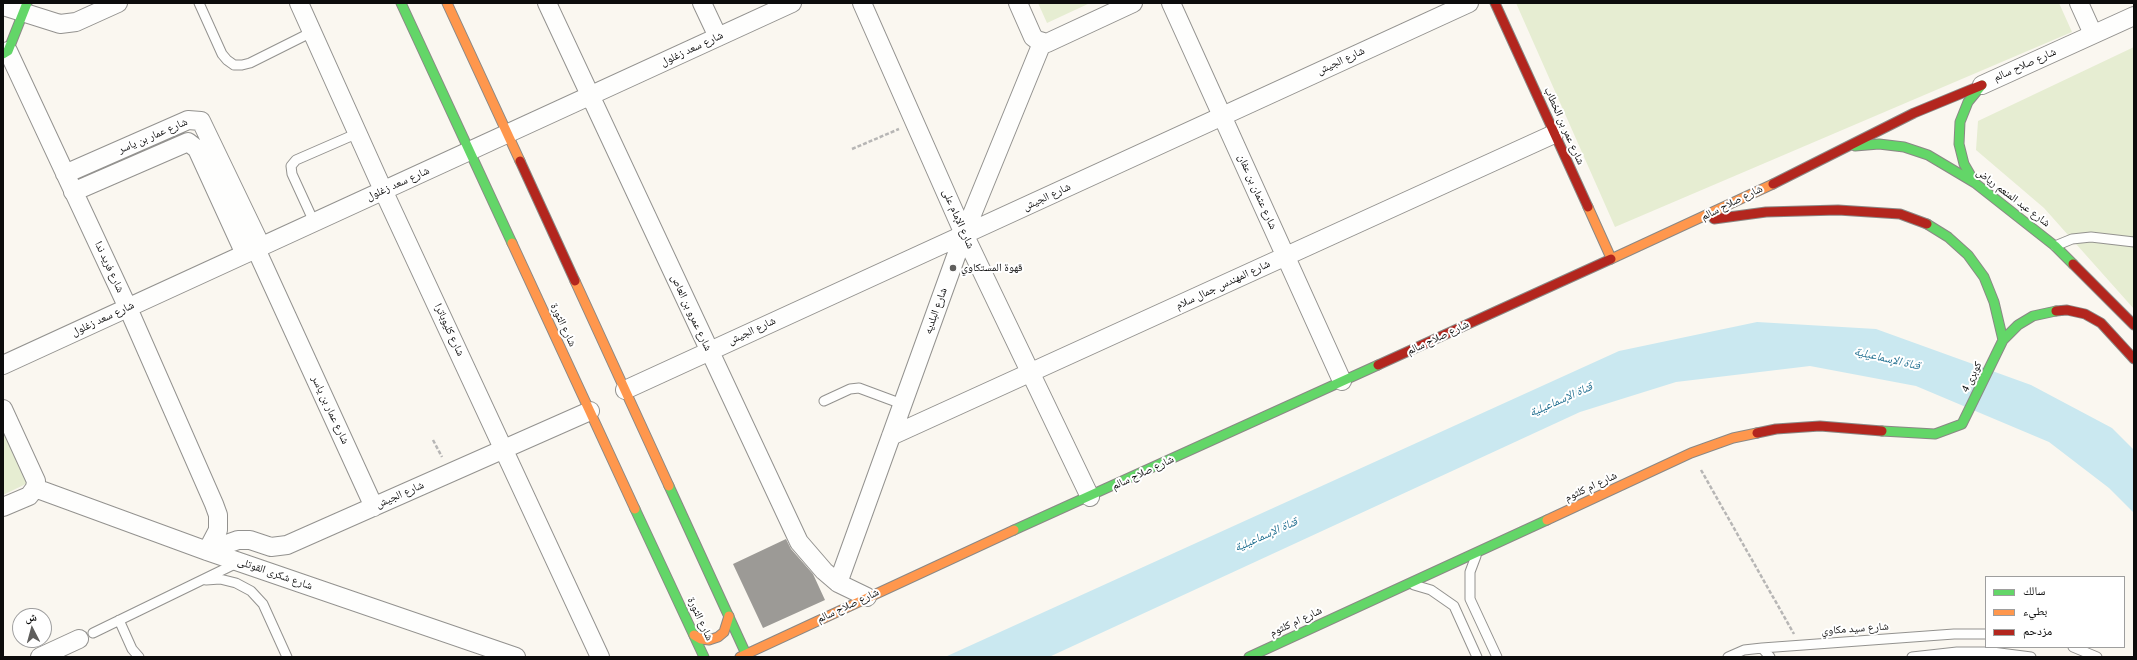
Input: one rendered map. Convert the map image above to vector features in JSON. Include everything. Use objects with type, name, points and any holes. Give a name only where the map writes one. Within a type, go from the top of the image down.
[{"type":"main road","name":"شارع الثورة","points":[[400,3],[704,657]]},
{"type":"main road","points":[[447,3],[729,616],[743,655]]},
{"type":"main road","name":"شارع عمر بن الخطاب","points":[[1495,3],[1611,258]]},
{"type":"main road","points":[[5,57],[25,8]]},
{"type":"main road","points":[[1976,183],[1964,164],[1959,144],[1960,122],[1968,102],[1982,85]]},
{"type":"main road","name":"شارع صلاح سالم","points":[[743,655],[867,597],[1695,221],[1849,147],[1914,113],[1982,85]]},
{"type":"main road","name":"شارع عبد المنعم رياض","points":[[1849,147],[1878,144],[1904,147],[1928,155],[1976,183],[2055,246],[2134,325]]},
{"type":"main road","points":[[1695,221],[1766,212],[1838,210],[1874,211],[1900,214],[1926,223],[1948,237],[1963,251],[1984,277],[1994,302],[2002,343]]},
{"type":"main road","points":[[2002,343],[2018,325],[2033,316],[2050,311],[2067,310],[2084,314],[2101,323],[2134,359]]},
{"type":"main road","name":"كوبرى 4","points":[[1962,424],[2002,343]]},
{"type":"main road","name":"شارع ام كلثوم","points":[[1249,657],[1691,453],[1733,438],[1776,429],[1820,426],[1935,434],[1950,430],[1962,424]]},
{"type":"main road","points":[[694,635],[701,639],[709,640],[718,637],[724,632],[728,624],[729,616]]},
{"type":"street","points":[[3,6],[25,8],[51,23],[68,24],[76,22],[118,3]]},
{"type":"street","name":"شارع كليوباترا","points":[[299,3],[383,190],[600,657]]},
{"type":"street","name":"شارع عمرو بن العاص","points":[[547,3],[799,542],[824,571],[838,583],[867,597]]},
{"type":"street","points":[[702,3],[718,37]]},
{"type":"street","name":"شارع سعد زغلول","points":[[3,365],[792,3]]},
{"type":"street","name":"شارع الإمام على","points":[[862,3],[916,122],[964,234],[1029,373],[1090,497]]},
{"type":"street","points":[[1018,3],[1033,37],[1042,42],[1052,42],[1133,3]]},
{"type":"street","name":"شارع عثمان بن عفان","points":[[1171,3],[1342,381]]},
{"type":"street","name":"شارع الجيش","points":[[625,390],[1469,3]]},
{"type":"street","points":[[2079,3],[2093,34]]},
{"type":"street","name":"شارع صلاح سالم","points":[[1982,85],[2134,16]]},
{"type":"street","name":"شارع البلديه","points":[[838,583],[964,234],[1042,42]]},
{"type":"street","name":"شارع فريد ندا","points":[[5,57],[74,192],[128,308],[218,515],[218,530],[207,551]]},
{"type":"street","name":"شارع عمار بن ياسر","points":[[65,174],[188,120],[201,121],[254,250],[374,507]]},
{"type":"street","name":"شارع المهندس جمال سلام","points":[[891,436],[1554,134]]},
{"type":"street","name":"شارع عمار بن ياسر","points":[[74,192],[188,142],[197,148],[254,250]]},
{"type":"street","points":[[3,409],[34,475],[35,488],[28,496],[3,507]]},
{"type":"street","name":"شارع الجيش","points":[[207,551],[238,540],[250,540],[271,547],[287,545],[590,411]]},
{"type":"street","name":"شارع شكرى القوتلى","points":[[35,488],[207,551],[516,657]]},
{"type":"street","points":[[40,657],[86,636]]},
{"type":"lane","points":[[199,3],[222,54],[227,60],[234,64],[242,65],[250,63],[312,32]]},
{"type":"lane","points":[[314,222],[292,174],[290,166],[296,160],[358,132]]},
{"type":"lane","points":[[2055,246],[2072,239],[2091,237],[2134,242]]},
{"type":"lane","points":[[824,401],[850,389],[859,388],[902,404]]},
{"type":"lane","points":[[1481,550],[1474,559],[1470,572],[1470,599],[1497,657]]},
{"type":"lane","points":[[86,636],[239,562]]},
{"type":"lane","points":[[203,580],[220,579],[236,583],[251,591],[262,604],[288,657]]},
{"type":"lane","points":[[1405,586],[1417,585],[1431,590],[1454,606],[1476,657]]},
{"type":"lane","points":[[118,620],[132,650],[139,657]]},
{"type":"lane","name":"شارع سيد مكاوي","points":[[1728,657],[1744,650],[1762,648],[1954,634],[1985,634]]},
{"type":"lane","points":[[1762,648],[1770,657]]},
{"type":"lane","points":[[2075,648],[2097,657]]},
{"type":"lane","points":[[1912,657],[1957,652],[1992,652],[2031,657]]},
{"type":"path","points":[[852,149],[916,122]]},
{"type":"path","points":[[1691,453],[1800,645]]},
{"type":"green space","points":[[1038,3],[1090,3],[1047,23]]},
{"type":"green space","points":[[1516,3],[2059,3],[2072,32],[1615,227]]},
{"type":"green space","points":[[2134,47],[2134,309],[2044,208],[1976,150],[1978,121]]},
{"type":"green space","points":[[3,426],[30,482],[3,495]]},
{"type":"water","name":"قناة الإسماعيلية","points":[[1757,322],[1876,329],[2031,385],[2112,428],[2134,450],[2134,513],[2109,488],[2049,442],[1916,386],[1810,366],[1676,382],[1580,412],[1049,657],[945,657],[1619,351]]},
{"type":"building","points":[[786,539],[791,549],[813,574],[825,600],[763,628],[733,564]]},
{"type":"traffic: fast","points":[[3,54],[8,51],[27,3]]},
{"type":"traffic: fast","points":[[401,3],[512,243]]},
{"type":"traffic: fast","points":[[1975,183],[1964,164],[1959,144],[1960,122],[1968,102],[1982,85]]},
{"type":"traffic: fast","points":[[1855,146],[1879,144],[1904,147],[1928,155],[1975,183],[2055,246],[2073,264]]},
{"type":"traffic: fast","points":[[1927,224],[1948,237],[1968,255],[1984,277],[1994,302],[2003,340]]},
{"type":"traffic: fast","points":[[1882,431],[1935,434],[1962,424],[2003,340],[2018,325],[2033,316],[2056,311]]},
{"type":"traffic: fast","points":[[1014,530],[1378,365]]},
{"type":"traffic: fast","points":[[669,486],[746,654]]},
{"type":"traffic: fast","points":[[635,509],[704,657]]},
{"type":"traffic: fast","points":[[1249,657],[1547,520]]},
{"type":"traffic: slow","points":[[447,3],[520,161]]},
{"type":"traffic: slow","points":[[1611,259],[1773,184]]},
{"type":"traffic: slow","points":[[1588,207],[1611,258]]},
{"type":"traffic: slow","points":[[512,243],[635,509]]},
{"type":"traffic: slow","points":[[575,281],[669,486]]},
{"type":"traffic: slow","points":[[1547,520],[1691,453],[1733,438],[1757,433]]},
{"type":"traffic: slow","points":[[740,657],[1014,530]]},
{"type":"traffic: slow","points":[[694,635],[701,639],[709,640],[718,637],[724,632],[729,616]]},
{"type":"traffic: jam","points":[[1495,3],[1588,207]]},
{"type":"traffic: jam","points":[[1773,184],[1914,113],[1982,85]]},
{"type":"traffic: jam","points":[[520,161],[575,281]]},
{"type":"traffic: jam","points":[[1714,219],[1766,212],[1838,210],[1900,214],[1927,224]]},
{"type":"traffic: jam","points":[[1378,365],[1611,259]]},
{"type":"traffic: jam","points":[[2073,264],[2134,325]]},
{"type":"traffic: jam","points":[[2056,311],[2067,310],[2085,314],[2101,323],[2134,359]]},
{"type":"traffic: jam","points":[[1757,433],[1776,429],[1820,426],[1882,431]]},
{"type":"place","name":"قهوة المستكاوي","points":[[953,268]]}]
